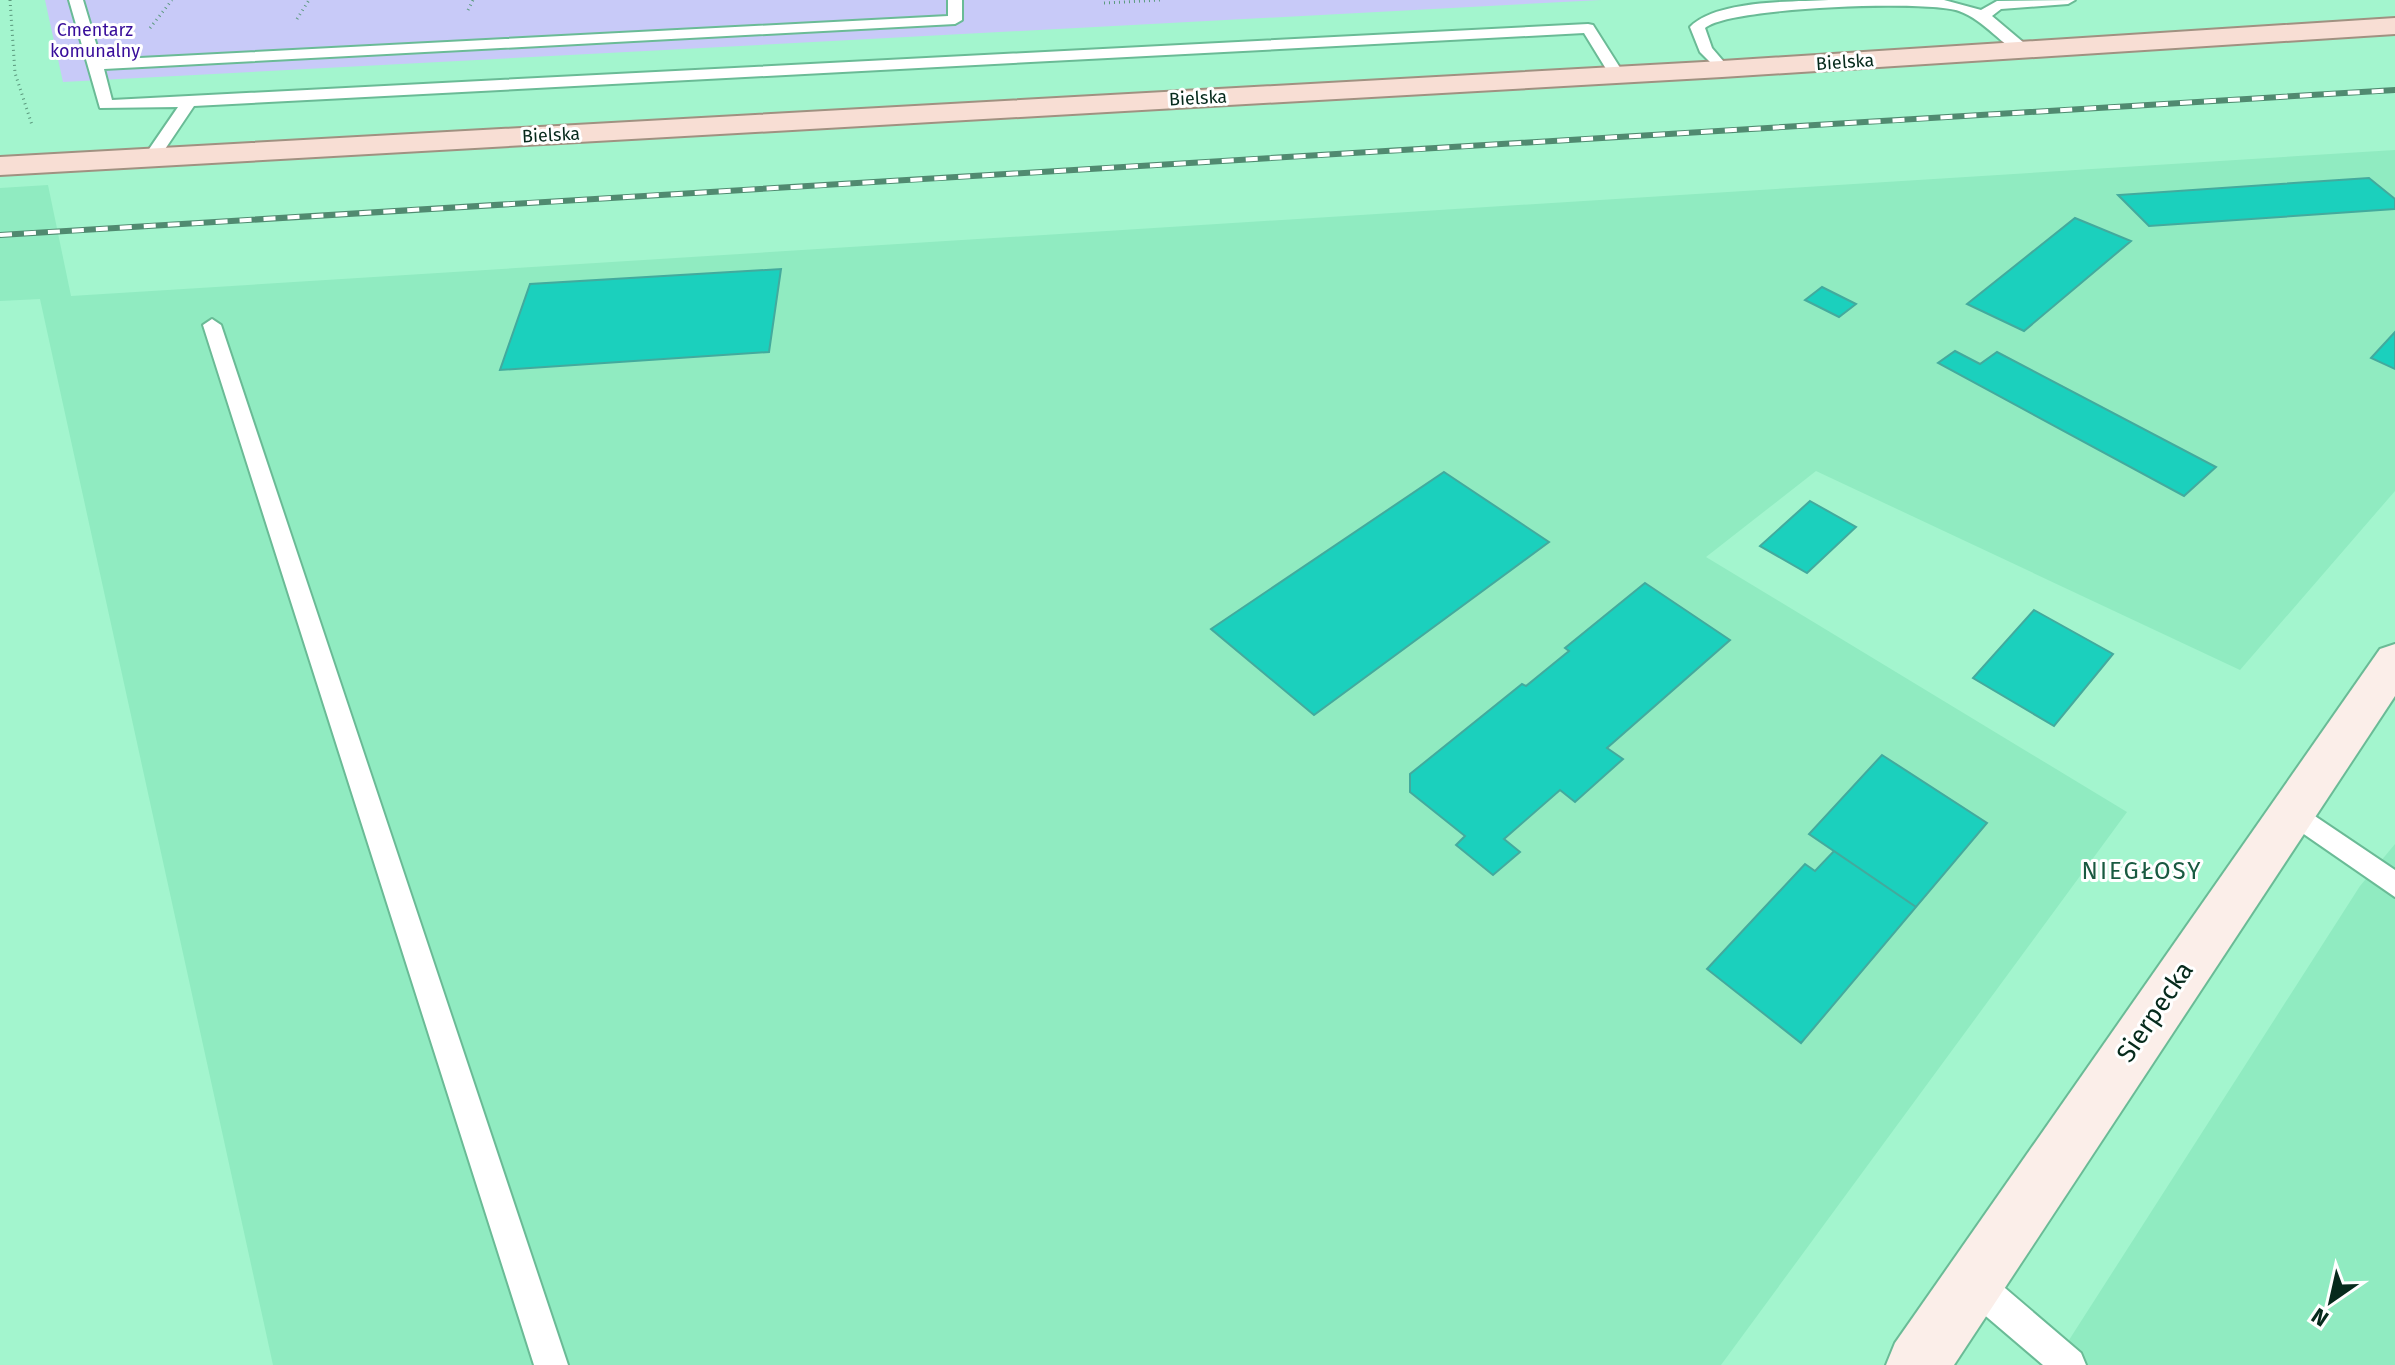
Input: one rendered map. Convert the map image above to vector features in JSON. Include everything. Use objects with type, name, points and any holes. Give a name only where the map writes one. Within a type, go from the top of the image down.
[{"type":"main road","name":"Bielska","points":[[0,166],[1722,69],[2395,26]]},
{"type":"street","name":"Sierpecka","points":[[1917,1365],[2395,661]]},
{"type":"lane","points":[[76,0],[105,105],[1588,28],[1616,74]]},
{"type":"lane","points":[[95,65],[955,20],[955,0]]},
{"type":"lane","points":[[1717,0],[1741,10]]},
{"type":"lane","points":[[1984,15],[1997,5],[2068,0]]},
{"type":"lane","points":[[1722,69],[1705,49],[1697,27],[1711,16],[1741,10],[1918,1],[1953,4],[1984,15],[2025,51]]},
{"type":"lane","points":[[151,158],[189,102]]},
{"type":"lane","points":[[212,325],[551,1365]]},
{"type":"lane","points":[[2291,811],[2395,885]]},
{"type":"lane","points":[[1973,1283],[2069,1365]]},
{"type":"path","points":[[10,0],[15,73],[45,164]]},
{"type":"path","points":[[1105,12],[1103,1],[1161,0]]},
{"type":"shaded area","points":[[2395,150],[2395,491],[2240,670],[1816,471],[1706,557],[2127,812],[1721,1365],[273,1365],[40,299],[0,301],[0,188],[48,185],[71,296]]},
{"type":"shaded area","points":[[2395,844],[2395,1365],[2053,1365],[2360,886]]},
{"type":"green space","name":"Cmentarz komunalny","points":[[45,0],[1601,0],[63,82]]},
{"type":"building","points":[[2369,178],[2395,199],[2395,209],[2149,226],[2118,195]]},
{"type":"building","points":[[2075,218],[2131,241],[2024,331],[1967,304]]},
{"type":"building","points":[[781,269],[769,352],[500,370],[530,284]]},
{"type":"building","points":[[1822,287],[1856,304],[1839,317],[1805,300]]},
{"type":"building","points":[[2395,332],[2395,369],[2371,358]]},
{"type":"building","points":[[1955,351],[1980,364],[1997,352],[2216,467],[2184,496],[1938,363]]},
{"type":"building","points":[[1444,472],[1549,542],[1314,715],[1211,629]]},
{"type":"building","points":[[1810,501],[1856,527],[1807,573],[1760,546]]},
{"type":"building","points":[[1645,583],[1730,640],[1607,748],[1623,759],[1575,802],[1560,790],[1504,839],[1520,852],[1493,875],[1456,845],[1465,836],[1410,792],[1410,774],[1522,684],[1526,686],[1569,651],[1565,648]]},
{"type":"building","points":[[2034,610],[2113,654],[2054,726],[1973,678]]},
{"type":"building","points":[[1882,755],[1987,823],[1916,907],[1809,834]]},
{"type":"building","points":[[1834,851],[1916,907],[1801,1043],[1707,969],[1805,864],[1815,871]]},
{"type":"railway","points":[[0,235],[2395,90]]},
{"type":"district","name":"NIEGŁOSY","points":[[2142,871]]}]
